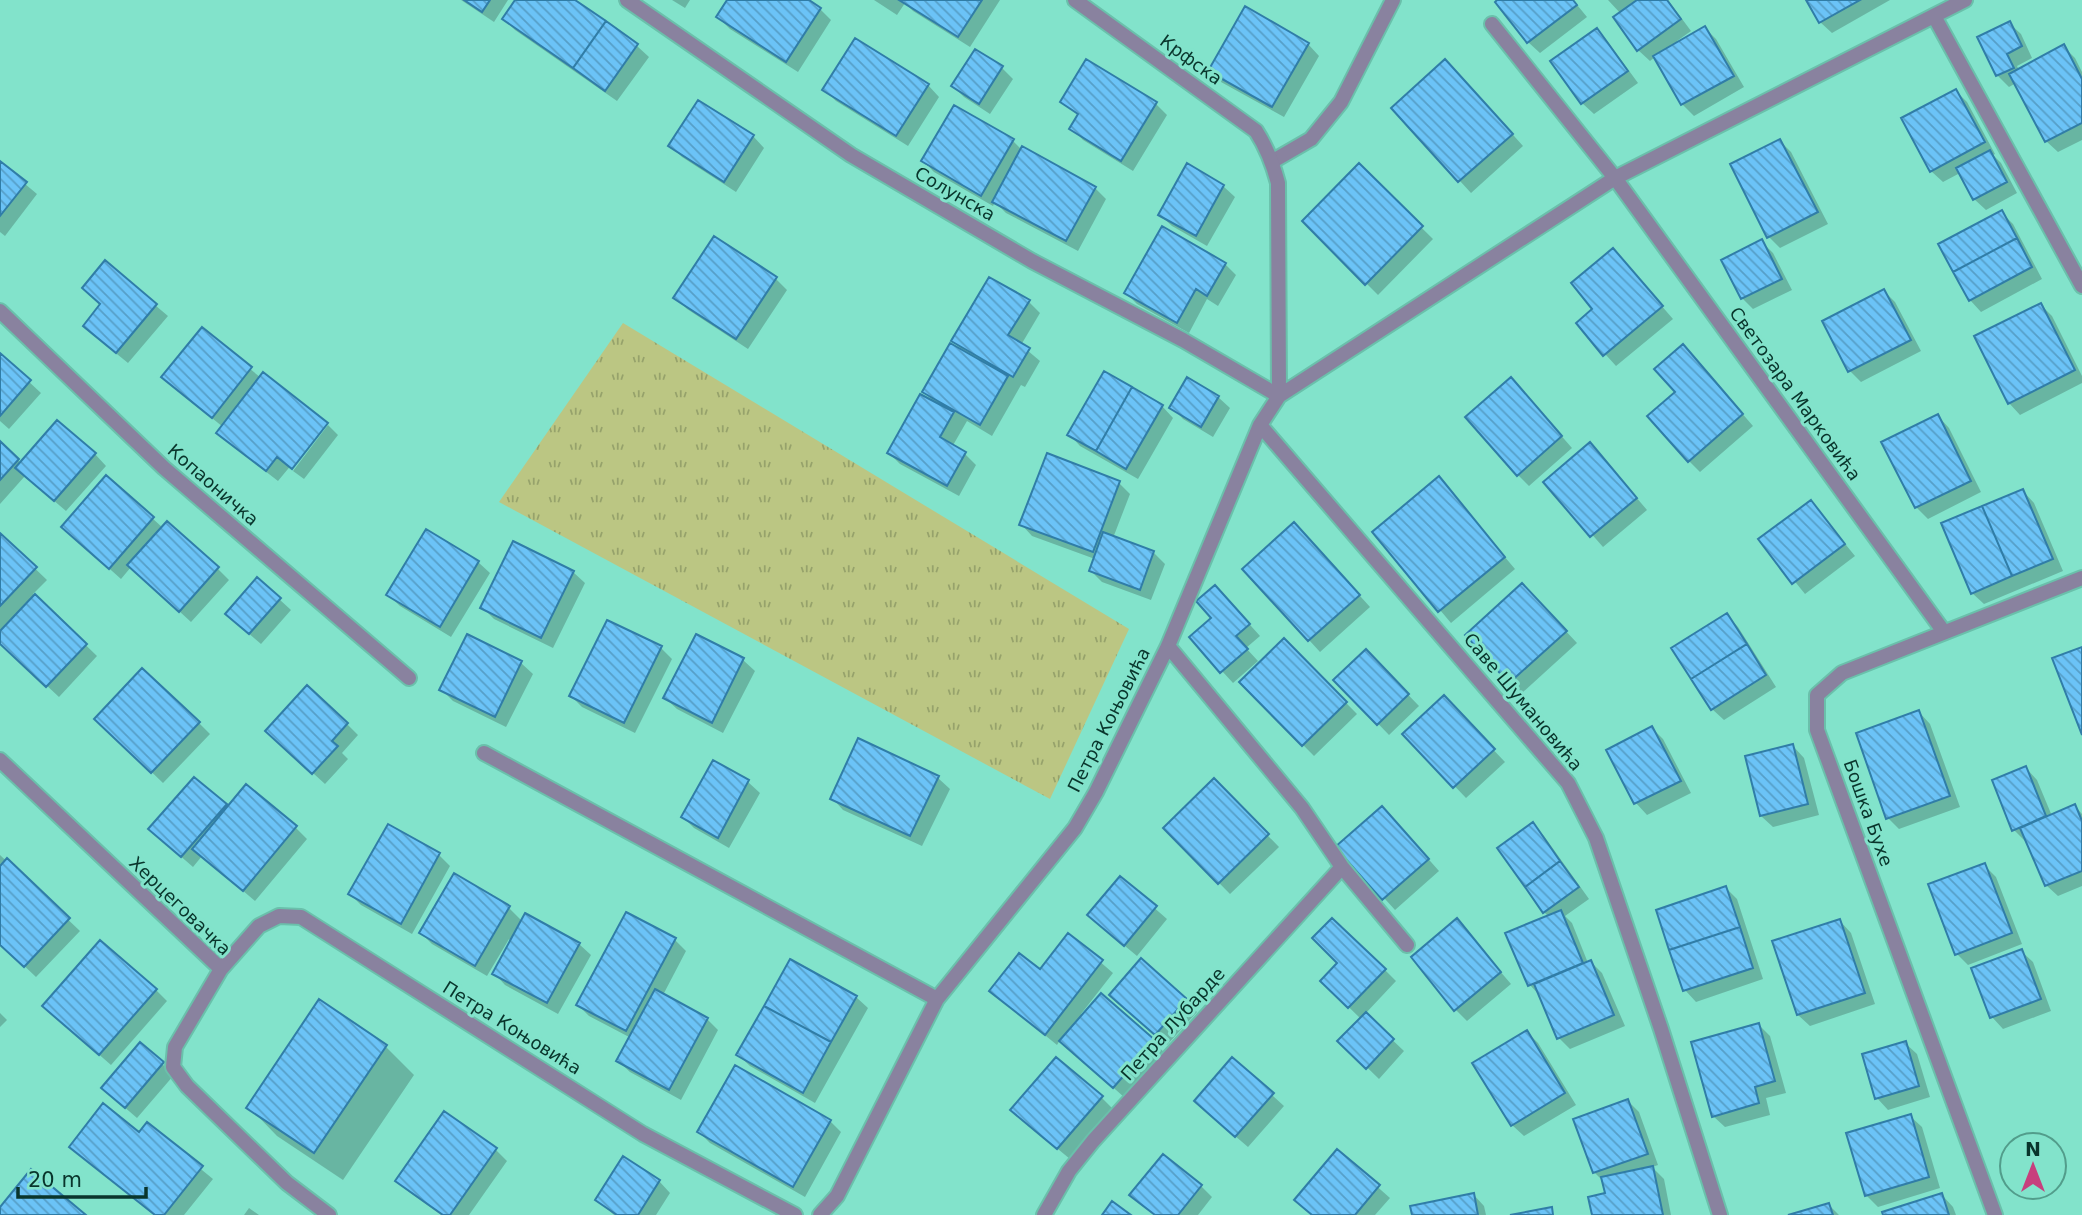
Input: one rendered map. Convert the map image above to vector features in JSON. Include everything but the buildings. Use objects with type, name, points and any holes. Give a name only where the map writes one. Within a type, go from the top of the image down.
[{"type":"street","name":"Солунска","points":[[627,0],[851,155],[1032,261],[1183,340],[1279,396]]},
{"type":"street","name":"Крфска","points":[[1075,0],[1256,131],[1273,161]]},
{"type":"street","points":[[1279,396],[1278,183],[1273,161],[1311,139],[1341,102],[1393,0]]},
{"type":"street","points":[[1279,396],[1615,178],[1941,9],[1965,0]]},
{"type":"street","points":[[1941,9],[2082,286]]},
{"type":"street","name":"Светозара Марковића","points":[[1492,24],[1615,178],[1944,632]]},
{"type":"street","name":"Копаоничка","points":[[0,311],[164,468],[409,678]]},
{"type":"street","name":"Петра Коњовића","points":[[820,1215],[837,1196],[937,999],[1075,828],[1096,792],[1168,646],[1260,425],[1279,396]]},
{"type":"street","name":"Саве Шумановића","points":[[1260,425],[1568,783],[1596,838],[1720,1215]]},
{"type":"street","name":"Бошка Бухе","points":[[1995,1215],[1817,730],[1817,695],[1842,673],[2082,578]]},
{"type":"street","points":[[1168,646],[1302,808],[1342,867],[1407,945]]},
{"type":"street","points":[[484,753],[937,999]]},
{"type":"street","name":"Херцеговачка","points":[[0,760],[221,970],[175,1047],[173,1067],[187,1086],[287,1183],[329,1215]]},
{"type":"street","name":"Петра Лубарде","points":[[1044,1215],[1069,1171],[1093,1141],[1342,867]]},
{"type":"street","name":"Петра Коњовића","points":[[221,970],[259,926],[279,916],[301,917],[643,1135],[795,1215]]},
{"type":"green space","points":[[623,323],[1129,629],[1050,799],[499,502]]}]
